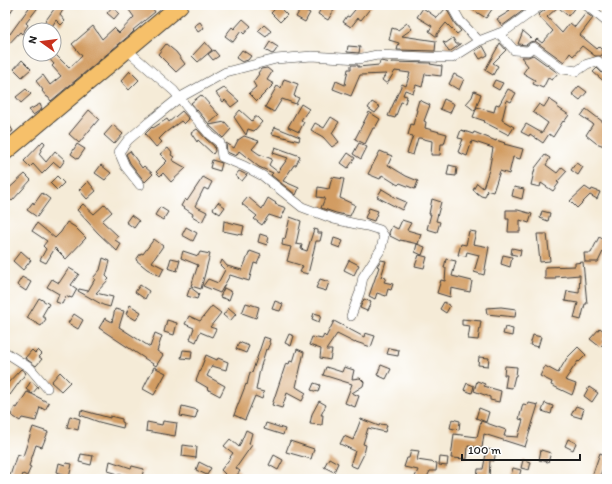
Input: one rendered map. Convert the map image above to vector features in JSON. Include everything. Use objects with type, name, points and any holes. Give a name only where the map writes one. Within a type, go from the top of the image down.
[{"type":"highway","points":[[5,152],[180,5]]},
{"type":"street","points":[[452,5],[460,21],[479,41]]},
{"type":"street","points":[[140,185],[125,166],[119,152],[128,140],[179,98],[226,72],[276,59],[312,56],[358,59],[377,55],[452,58],[479,41],[505,31],[541,5]]},
{"type":"street","points":[[586,5],[607,22]]},
{"type":"street","points":[[499,33],[514,50],[528,51],[534,47],[563,69],[577,71],[587,64],[598,61],[607,70]]},
{"type":"street","points":[[127,50],[174,91],[210,135],[220,143],[222,157],[263,176],[302,207],[334,218],[380,230],[384,236],[382,249],[363,277],[360,292],[351,316]]},
{"type":"street","points":[[5,352],[30,368],[47,388]]},
{"type":"building","points":[[5,5],[15,5],[5,21]]},
{"type":"building","points":[[31,5],[40,5],[27,22],[22,22],[22,34],[20,32],[5,48],[5,29],[10,34]]},
{"type":"building","points":[[57,5],[66,5],[60,15],[65,21],[62,24],[62,22],[58,22],[56,20],[55,22],[45,22]]},
{"type":"building","points":[[136,5],[150,5],[155,12],[51,101],[36,81],[43,75],[50,85],[61,76],[52,66],[54,64],[52,62],[62,61],[69,68],[82,56],[72,44],[93,26],[102,39],[114,28],[119,33],[134,17],[129,10]]},
{"type":"building","points":[[323,5],[326,5],[334,10],[328,20],[318,14]]},
{"type":"building","points":[[359,5],[373,5],[361,20],[358,18],[351,27],[343,22]]},
{"type":"building","points":[[465,5],[495,5],[486,18]]},
{"type":"building","points":[[504,5],[531,5],[502,26],[497,19],[510,11]]},
{"type":"building","points":[[547,5],[577,5],[568,16],[558,7],[547,17],[562,33],[570,23],[575,27],[586,13],[593,18],[580,35],[597,49],[599,47],[604,52],[601,56],[595,56],[582,46],[573,56],[570,53],[564,62],[535,41],[537,39],[542,43],[553,31],[538,15],[545,10]]},
{"type":"building","points":[[278,6],[287,15],[280,22],[271,13]]},
{"type":"building","points":[[112,7],[119,13],[114,19],[107,13]]},
{"type":"building","points":[[301,8],[310,13],[305,22],[296,17]]},
{"type":"building","points":[[423,8],[437,18],[446,8],[455,24],[461,31],[457,34],[446,23],[437,34],[437,37],[429,31],[432,26],[417,17]]},
{"type":"building","points":[[243,19],[251,26],[244,34],[241,31],[233,42],[225,36],[232,27],[234,29]]},
{"type":"building","points":[[200,22],[204,28],[198,32],[194,26]]},
{"type":"building","points":[[407,23],[412,29],[402,36],[436,41],[435,51],[397,50],[399,43],[389,40],[392,28],[398,30]]},
{"type":"building","points":[[264,25],[271,31],[266,37],[258,31]]},
{"type":"building","points":[[523,31],[534,41],[526,45],[518,44]]},
{"type":"building","points":[[453,38],[456,44],[461,44],[449,52],[443,42],[446,43]]},
{"type":"building","points":[[205,42],[212,50],[198,62],[192,56]]},
{"type":"building","points":[[270,42],[278,47],[272,54],[265,50]]},
{"type":"building","points":[[500,43],[506,50],[493,63],[498,66],[493,75],[485,70]]},
{"type":"building","points":[[166,44],[176,52],[185,64],[176,72],[158,54]]},
{"type":"building","points":[[348,46],[360,47],[359,53],[347,52]]},
{"type":"building","points":[[483,46],[488,55],[480,59],[475,51]]},
{"type":"building","points":[[214,50],[219,56],[213,60],[208,54]]},
{"type":"building","points":[[242,50],[251,56],[248,60],[242,62],[236,58]]},
{"type":"building","points":[[533,55],[558,73],[552,80],[548,78],[543,88],[533,84],[535,80],[523,73],[528,66],[521,57]]},
{"type":"building","points":[[22,60],[22,62],[24,62],[31,69],[22,77],[14,69]]},
{"type":"building","points":[[380,61],[392,63],[431,63],[430,64],[442,66],[441,76],[425,74],[422,87],[416,85],[413,93],[405,90],[403,95],[407,96],[405,103],[401,102],[395,118],[388,116],[402,84],[406,86],[410,73],[395,71],[387,84],[382,80],[386,74],[360,75],[351,96],[333,89],[336,81],[345,85],[348,69],[351,69],[351,65],[358,65],[358,67],[379,65]]},
{"type":"building","points":[[267,68],[272,72],[267,80],[274,84],[257,101],[249,93],[256,87],[253,82],[259,74],[258,73],[261,69]]},
{"type":"building","points":[[597,68],[607,76],[607,84],[593,72]]},
{"type":"building","points":[[130,71],[139,80],[129,90],[121,81]]},
{"type":"building","points":[[454,74],[464,79],[459,90],[449,84]]},
{"type":"building","points":[[284,79],[298,84],[294,96],[299,98],[296,104],[282,99],[274,112],[265,107],[277,86],[281,88]]},
{"type":"building","points":[[495,80],[503,83],[499,90],[492,86]]},
{"type":"building","points":[[579,86],[587,92],[580,100],[572,94]]},
{"type":"building","points":[[224,88],[239,101],[231,107],[225,100],[223,102],[216,93]]},
{"type":"building","points":[[26,89],[31,94],[21,103],[16,97]]},
{"type":"building","points":[[508,89],[516,93],[511,102],[507,100],[502,120],[514,127],[509,135],[484,122],[485,121],[473,117],[477,107],[494,112],[496,104],[499,105]]},
{"type":"building","points":[[474,91],[481,94],[475,111],[466,104],[472,97]]},
{"type":"building","points":[[201,95],[219,115],[209,124],[191,103]]},
{"type":"building","points":[[444,99],[454,104],[450,113],[440,109]]},
{"type":"building","points":[[549,99],[558,105],[557,107],[569,115],[564,122],[563,121],[553,137],[549,134],[543,143],[530,134],[529,136],[521,132],[526,124],[542,133],[548,123],[533,112],[539,104],[544,107]]},
{"type":"building","points":[[419,100],[430,105],[424,121],[426,122],[425,128],[447,134],[444,144],[441,144],[440,155],[431,155],[432,141],[420,138],[418,138],[413,155],[407,153],[413,136],[408,135],[411,124],[413,125]]},
{"type":"building","points":[[372,102],[380,107],[375,113],[368,108]]},
{"type":"building","points":[[40,104],[42,109],[33,115],[29,110]]},
{"type":"building","points":[[301,104],[309,109],[301,120],[304,122],[299,132],[288,127]]},
{"type":"building","points":[[586,109],[607,125],[607,147],[596,143],[586,135],[593,124],[581,116]]},
{"type":"building","points":[[89,110],[99,119],[79,143],[69,134]]},
{"type":"building","points":[[240,110],[252,121],[255,117],[257,117],[262,122],[254,131],[248,129],[246,135],[234,117]]},
{"type":"building","points":[[182,111],[189,119],[184,124],[181,121],[165,133],[159,139],[162,142],[156,147],[145,134],[152,127],[153,128],[167,119],[169,122]]},
{"type":"building","points":[[369,112],[380,119],[375,128],[373,128],[365,144],[355,139]]},
{"type":"building","points":[[5,117],[13,131],[5,136]]},
{"type":"building","points":[[331,117],[339,122],[332,133],[339,142],[332,147],[323,137],[311,130],[315,123],[324,128]]},
{"type":"building","points":[[225,122],[231,129],[223,138],[209,125]]},
{"type":"building","points":[[113,125],[123,134],[114,144],[104,135]]},
{"type":"building","points":[[275,127],[300,137],[299,141],[272,134]]},
{"type":"building","points":[[197,129],[214,146],[215,151],[213,154],[198,140],[197,142],[191,133]]},
{"type":"building","points":[[461,130],[473,134],[474,132],[505,143],[504,144],[523,149],[520,159],[513,157],[509,174],[500,171],[493,192],[486,190],[485,197],[473,190],[477,183],[483,188],[489,170],[493,148],[472,141],[467,156],[458,152],[463,139],[458,138]]},
{"type":"building","points":[[244,136],[259,141],[252,149],[259,154],[272,159],[269,165],[278,172],[288,158],[273,153],[275,147],[300,156],[296,165],[294,165],[283,181],[299,188],[296,195],[271,175],[273,173],[259,167],[239,151],[236,156],[227,152],[226,143],[234,148],[238,140]]},
{"type":"building","points":[[43,141],[45,143],[39,154],[46,162],[55,151],[65,160],[60,167],[54,162],[42,174],[33,164],[30,167],[24,161]]},
{"type":"building","points":[[359,143],[367,147],[361,159],[353,154]]},
{"type":"building","points":[[77,144],[85,149],[78,159],[71,154]]},
{"type":"building","points":[[168,148],[172,153],[171,155],[174,157],[172,160],[186,168],[171,182],[163,173],[160,176],[156,172],[167,161],[160,154]]},
{"type":"building","points":[[130,151],[142,168],[144,166],[153,174],[145,182],[130,163],[126,154]]},
{"type":"building","points":[[380,151],[392,156],[388,165],[406,176],[418,181],[415,189],[400,183],[398,185],[382,175],[380,179],[368,174]]},
{"type":"building","points":[[348,153],[355,158],[348,168],[341,163]]},
{"type":"building","points":[[545,155],[550,158],[546,165],[557,173],[562,167],[567,171],[557,182],[559,183],[553,191],[541,183],[540,187],[531,185],[535,168]]},
{"type":"building","points":[[212,160],[222,163],[220,171],[210,168]]},
{"type":"building","points":[[576,163],[583,167],[578,175],[571,170]]},
{"type":"building","points":[[101,165],[111,173],[105,180],[95,173]]},
{"type":"building","points":[[449,165],[457,167],[456,176],[447,175]]},
{"type":"building","points":[[239,171],[247,175],[242,181],[235,176]]},
{"type":"building","points":[[25,174],[31,180],[12,201],[5,195],[5,192]]},
{"type":"building","points":[[57,176],[64,183],[57,190],[50,183]]},
{"type":"building","points":[[203,177],[212,182],[208,190],[204,188],[195,206],[207,212],[202,222],[192,216],[193,214],[181,206],[185,199],[187,201]]},
{"type":"building","points":[[332,177],[344,179],[340,198],[355,205],[350,216],[321,208],[325,198],[317,197],[318,187],[329,189]]},
{"type":"building","points":[[88,181],[96,191],[87,199],[79,190]]},
{"type":"building","points":[[514,187],[524,189],[522,199],[512,196]]},
{"type":"building","points":[[585,187],[591,191],[592,189],[600,192],[597,199],[590,195],[577,208],[570,201]]},
{"type":"building","points":[[382,189],[392,196],[406,202],[402,210],[377,197]]},
{"type":"building","points":[[42,193],[50,199],[37,217],[27,210],[33,202],[34,204]]},
{"type":"building","points":[[248,197],[262,209],[268,198],[276,203],[275,204],[286,208],[281,219],[269,215],[262,225],[254,219],[257,216],[242,204]]},
{"type":"building","points":[[432,199],[441,202],[436,221],[440,222],[437,232],[427,229],[431,214],[429,214]]},
{"type":"building","points":[[218,202],[225,207],[220,214],[213,209]]},
{"type":"building","points":[[83,204],[94,214],[105,204],[112,212],[102,221],[118,236],[115,240],[121,244],[117,251],[77,210]]},
{"type":"building","points":[[160,207],[168,212],[163,220],[155,215]]},
{"type":"building","points":[[369,208],[378,211],[374,221],[365,218]]},
{"type":"building","points":[[506,210],[518,210],[532,214],[529,223],[520,220],[520,232],[508,232],[509,219],[506,219]]},
{"type":"building","points":[[542,211],[550,213],[548,221],[540,218]]},
{"type":"building","points":[[131,215],[139,221],[134,228],[126,222]]},
{"type":"building","points":[[290,217],[301,221],[296,244],[302,245],[301,249],[307,251],[314,229],[318,230],[318,233],[322,233],[320,241],[316,241],[308,274],[300,272],[303,266],[287,261],[291,247],[282,245],[283,238],[285,239]]},
{"type":"building","points":[[402,220],[411,223],[407,230],[421,234],[418,244],[400,241],[390,236],[389,233],[392,226],[398,229]]},
{"type":"building","points":[[224,221],[244,226],[242,235],[223,231]]},
{"type":"building","points":[[67,222],[75,227],[86,238],[66,259],[55,248],[46,263],[40,260],[46,249],[43,246],[47,241],[32,231],[37,223],[55,238]]},
{"type":"building","points":[[186,227],[197,233],[193,241],[182,235]]},
{"type":"building","points":[[469,231],[476,232],[473,244],[489,247],[484,275],[474,272],[479,255],[467,252],[466,256],[458,255],[461,244],[466,245]]},
{"type":"building","points":[[260,234],[269,237],[267,245],[258,242]]},
{"type":"building","points":[[537,234],[547,234],[550,261],[540,262]]},
{"type":"building","points":[[599,237],[607,241],[607,243],[598,262],[585,262],[584,253],[591,253]]},
{"type":"building","points":[[334,238],[343,241],[340,248],[332,245]]},
{"type":"building","points":[[154,239],[163,246],[152,262],[164,268],[160,276],[147,269],[136,260],[141,253],[143,254]]},
{"type":"building","points":[[417,244],[425,247],[422,255],[415,252]]},
{"type":"building","points":[[512,248],[521,250],[520,256],[511,254]]},
{"type":"building","points":[[21,251],[31,260],[23,270],[13,261]]},
{"type":"building","points":[[183,251],[198,256],[200,252],[210,254],[201,289],[191,286],[198,265],[181,258]]},
{"type":"building","points":[[250,251],[261,255],[257,264],[254,263],[249,281],[230,275],[220,293],[203,286],[208,279],[218,283],[225,270],[220,265],[222,260],[227,266],[242,270]]},
{"type":"building","points":[[419,255],[427,257],[424,268],[415,266]]},
{"type":"building","points":[[503,255],[512,257],[510,267],[501,264]]},
{"type":"building","points":[[103,258],[110,261],[106,276],[109,279],[96,293],[113,297],[110,307],[103,305],[78,291],[79,289],[88,291],[95,279],[93,278],[100,270]]},
{"type":"building","points":[[171,258],[180,260],[177,271],[168,268]]},
{"type":"building","points":[[446,259],[456,261],[452,276],[472,281],[470,292],[451,288],[450,297],[437,293],[441,280],[445,281],[446,268],[444,268]]},
{"type":"building","points":[[349,260],[359,265],[354,275],[344,270]]},
{"type":"building","points":[[381,260],[386,261],[381,277],[386,278],[384,282],[393,284],[391,290],[388,289],[386,296],[377,293],[375,299],[369,296],[379,267],[377,266]]},
{"type":"building","points":[[583,262],[587,304],[585,304],[581,320],[574,318],[578,303],[565,301],[567,291],[579,293],[580,275],[545,279],[545,267],[575,266],[575,263]]},
{"type":"building","points":[[69,268],[79,274],[71,285],[77,289],[72,298],[66,296],[62,304],[56,302],[59,294],[47,287],[52,279],[59,283]]},
{"type":"building","points":[[22,277],[31,282],[26,291],[17,285]]},
{"type":"building","points":[[320,279],[329,282],[326,291],[316,288]]},
{"type":"building","points":[[140,285],[149,291],[145,299],[135,292]]},
{"type":"building","points":[[190,287],[199,294],[197,299],[187,296]]},
{"type":"building","points":[[224,288],[232,292],[229,300],[220,297]]},
{"type":"building","points":[[39,298],[49,304],[42,316],[46,319],[41,326],[27,318]]},
{"type":"building","points":[[364,299],[371,302],[367,311],[360,308]]},
{"type":"building","points":[[275,301],[283,304],[280,311],[272,309]]},
{"type":"building","points":[[444,302],[450,306],[446,313],[440,309]]},
{"type":"building","points":[[246,303],[259,307],[256,318],[242,313]]},
{"type":"building","points":[[130,305],[141,312],[136,320],[126,314]]},
{"type":"building","points":[[212,306],[221,313],[210,327],[216,329],[212,337],[200,332],[196,342],[190,339],[194,328],[185,324],[189,316],[200,321]]},
{"type":"building","points":[[501,307],[516,309],[515,317],[487,314],[486,308]]},
{"type":"building","points":[[229,308],[236,314],[230,321],[223,315]]},
{"type":"building","points":[[115,309],[124,311],[119,327],[150,347],[155,333],[162,336],[157,351],[163,355],[156,366],[99,328],[105,318],[112,322]]},
{"type":"building","points":[[314,313],[321,315],[319,322],[312,319]]},
{"type":"building","points":[[74,314],[83,320],[78,329],[68,323]]},
{"type":"building","points":[[462,319],[481,321],[478,340],[468,339],[470,326],[462,325]]},
{"type":"building","points":[[167,320],[177,323],[174,335],[164,332]]},
{"type":"building","points":[[334,321],[364,337],[365,333],[375,336],[371,347],[356,342],[355,343],[337,334],[326,350],[332,350],[330,360],[320,358],[321,349],[309,345],[312,337],[322,339],[324,335],[326,337]]},
{"type":"building","points":[[505,327],[513,329],[512,336],[503,334]]},
{"type":"building","points":[[600,328],[607,334],[602,340],[605,342],[600,347],[590,339]]},
{"type":"building","points":[[289,334],[294,336],[291,346],[285,343]]},
{"type":"building","points":[[533,335],[541,337],[538,347],[530,345]]},
{"type":"building","points":[[264,337],[270,339],[269,342],[271,343],[268,350],[266,349],[256,390],[264,392],[262,399],[255,396],[245,420],[234,415],[246,384],[247,385],[250,372],[252,373]]},
{"type":"building","points":[[239,342],[249,346],[246,353],[236,349]]},
{"type":"building","points":[[578,347],[586,355],[579,362],[578,361],[565,380],[576,384],[572,395],[551,385],[552,382],[540,376],[545,366],[558,373],[567,358]]},
{"type":"building","points":[[389,348],[399,350],[398,356],[387,354]]},
{"type":"building","points":[[297,349],[304,352],[296,387],[306,393],[302,401],[287,393],[282,408],[272,405],[286,363],[289,364],[290,361],[293,362]]},
{"type":"building","points":[[32,350],[35,353],[38,350],[42,354],[39,357],[42,359],[36,366],[25,358]]},
{"type":"building","points":[[183,350],[192,351],[191,359],[181,358]]},
{"type":"building","points":[[206,355],[217,360],[218,358],[228,362],[226,370],[212,366],[207,376],[225,386],[220,396],[196,381]]},
{"type":"building","points":[[479,357],[489,358],[488,366],[478,365]]},
{"type":"building","points":[[381,365],[391,369],[386,379],[377,375]]},
{"type":"building","points":[[505,366],[517,367],[512,388],[505,387],[507,375],[504,375]]},
{"type":"building","points":[[154,367],[166,373],[154,395],[143,389]]},
{"type":"building","points":[[326,367],[342,372],[344,367],[354,370],[352,379],[360,378],[364,382],[363,386],[352,393],[359,396],[355,407],[345,403],[352,384],[323,375]]},
{"type":"building","points":[[21,369],[26,373],[10,395],[5,391],[5,386]]},
{"type":"building","points":[[60,372],[70,382],[61,391],[51,382]]},
{"type":"building","points":[[31,381],[38,387],[32,394],[26,389]]},
{"type":"building","points":[[477,381],[485,384],[484,386],[501,391],[499,402],[490,400],[490,397],[474,391]]},
{"type":"building","points":[[314,383],[320,385],[318,392],[311,390]]},
{"type":"building","points":[[467,383],[474,386],[472,393],[464,390]]},
{"type":"building","points":[[589,387],[598,393],[592,402],[584,396]]},
{"type":"building","points":[[27,392],[49,403],[45,410],[40,407],[36,421],[22,418],[20,421],[11,415],[15,407],[17,408]]},
{"type":"building","points":[[319,401],[326,405],[321,415],[323,415],[322,425],[310,424],[312,414]]},
{"type":"building","points":[[529,403],[538,405],[525,447],[484,434],[482,448],[468,446],[467,459],[451,458],[454,434],[477,437],[481,421],[506,430],[504,436],[518,437],[523,420],[519,419],[523,404],[528,405]]},
{"type":"building","points":[[545,403],[553,406],[551,414],[542,411]]},
{"type":"building","points":[[182,406],[198,410],[195,419],[180,416]]},
{"type":"building","points":[[576,406],[584,409],[581,418],[571,415]]},
{"type":"building","points":[[479,408],[489,412],[486,422],[476,418]]},
{"type":"building","points":[[81,410],[110,418],[110,416],[122,419],[122,422],[124,423],[123,428],[99,422],[80,415]]},
{"type":"building","points":[[70,416],[80,419],[78,430],[67,427]]},
{"type":"building","points":[[361,419],[379,426],[380,424],[387,425],[385,432],[368,428],[363,444],[366,445],[364,454],[357,468],[350,465],[355,451],[340,444],[344,436],[353,440]]},
{"type":"building","points":[[452,419],[460,421],[459,430],[450,428]]},
{"type":"building","points":[[163,421],[177,423],[175,436],[146,431],[147,422],[162,425]]},
{"type":"building","points":[[266,423],[285,429],[283,435],[264,429]]},
{"type":"building","points":[[33,427],[48,432],[42,447],[36,445],[29,466],[31,467],[27,476],[23,474],[21,479],[9,479],[17,454],[23,456]]},
{"type":"building","points":[[246,430],[252,433],[249,444],[252,445],[236,468],[240,471],[234,479],[222,479],[225,474],[221,470],[233,453],[224,446],[230,439],[239,447]]},
{"type":"building","points":[[568,439],[576,443],[573,450],[565,446]]},
{"type":"building","points":[[290,441],[314,449],[311,459],[286,452]]},
{"type":"building","points":[[183,445],[197,447],[196,458],[182,456]]},
{"type":"building","points":[[487,449],[496,451],[494,461],[490,460],[489,479],[477,479],[478,469],[483,469]]},
{"type":"building","points":[[411,450],[419,451],[417,460],[437,463],[436,471],[430,471],[426,479],[414,479],[418,470],[404,467]]},
{"type":"building","points":[[541,450],[551,453],[548,462],[539,460]]},
{"type":"building","points":[[600,453],[607,456],[607,461],[599,479],[591,479]]},
{"type":"building","points":[[81,454],[93,456],[91,465],[79,462]]},
{"type":"building","points":[[274,455],[283,460],[278,470],[269,465]]},
{"type":"building","points":[[440,457],[448,458],[447,466],[439,465]]},
{"type":"building","points":[[329,458],[338,463],[334,472],[324,467]]},
{"type":"building","points":[[523,460],[531,462],[529,470],[521,468]]},
{"type":"building","points":[[110,461],[131,468],[132,466],[144,469],[141,479],[135,479],[108,471]]},
{"type":"building","points":[[199,462],[211,468],[207,475],[196,470]]},
{"type":"building","points":[[59,463],[65,465],[66,463],[72,464],[69,478],[63,477],[63,474],[57,472]]},
{"type":"building","points":[[513,468],[521,470],[519,477],[511,475]]}]
